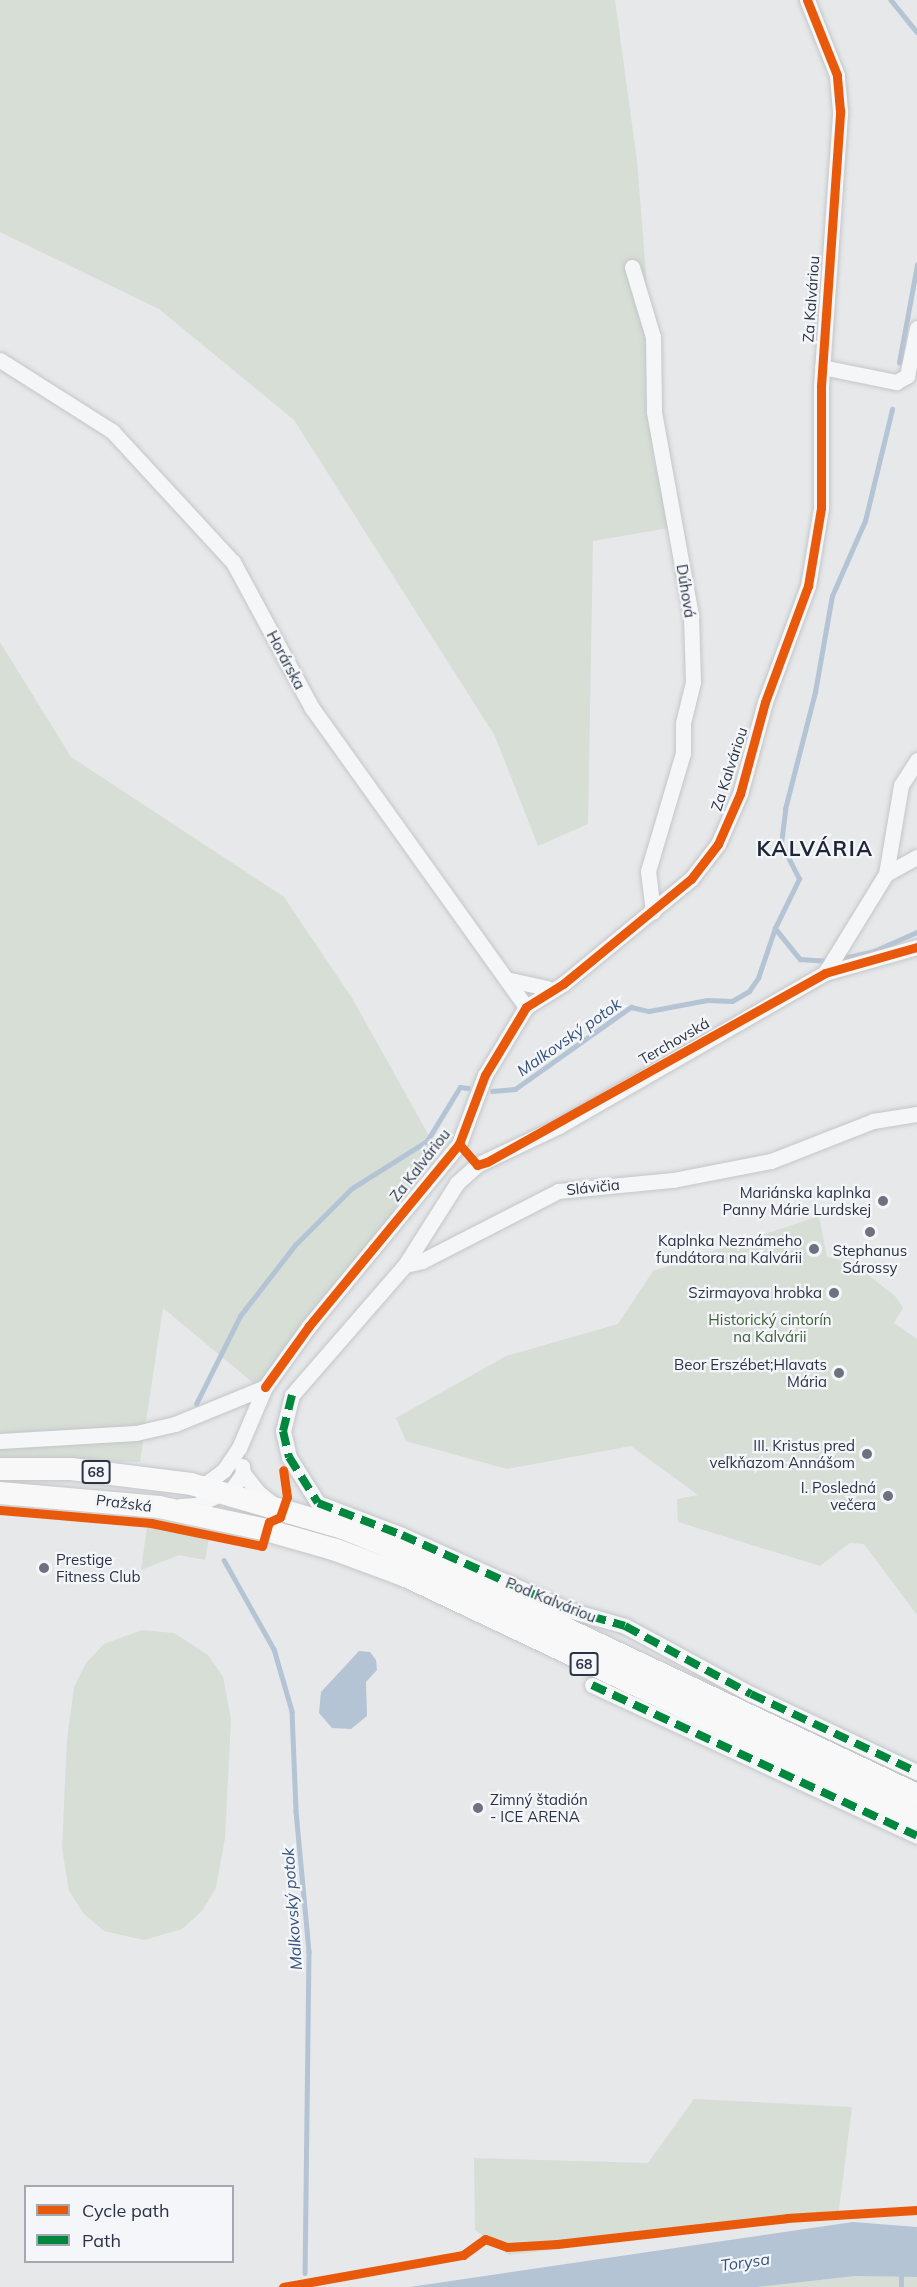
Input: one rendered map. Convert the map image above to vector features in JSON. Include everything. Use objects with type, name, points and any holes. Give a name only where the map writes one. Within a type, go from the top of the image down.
[{"type":"main road","name":"Pražská","points":[[0,1468],[71,1469],[191,1484],[224,1481]]},
{"type":"main road","name":"Pod Kalváriou","points":[[224,1481],[275,1506],[412,1556],[917,1795]]},
{"type":"main road","name":"Pražská","points":[[0,1493],[159,1507],[246,1525]]},
{"type":"main road","name":"68","points":[[246,1525],[336,1550],[406,1576],[917,1818]]},
{"type":"street","name":"Za Kalváriou","points":[[224,1481],[265,1387],[309,1326],[459,1144],[485,1075],[526,1006],[562,984],[691,879],[718,844],[740,794],[765,702],[808,586],[821,508],[822,367],[840,111],[837,75],[807,0]]},
{"type":"street","name":"Dúhová","points":[[633,267],[653,337],[654,412],[691,615],[693,682],[682,723],[684,753],[648,870],[653,912]]},
{"type":"street","points":[[822,367],[896,382],[907,376],[917,328]]},
{"type":"street","name":"Horárska","points":[[0,360],[111,431],[233,562],[312,708],[526,1006]]},
{"type":"street","points":[[830,962],[886,874],[902,785],[917,760]]},
{"type":"street","points":[[886,874],[917,857]]},
{"type":"street","name":"Terchovská","points":[[405,1265],[457,1183],[477,1165],[559,1126],[830,962],[917,947]]},
{"type":"street","points":[[506,979],[547,988]]},
{"type":"street","name":"Slávičia","points":[[292,1395],[405,1265],[422,1261],[558,1191],[673,1180],[771,1161],[873,1121],[917,1114]]},
{"type":"street","points":[[459,1144],[477,1165]]},
{"type":"street","points":[[0,1441],[136,1433],[175,1424],[265,1387],[292,1395]]},
{"type":"street","name":"Pod Kalváriou","points":[[292,1395],[284,1431],[289,1457],[318,1503],[402,1535],[569,1610],[625,1626],[751,1694],[917,1772]]},
{"type":"street","points":[[224,1481],[232,1489],[243,1473],[244,1416],[229,1403]]},
{"type":"street","points":[[243,1473],[258,1492],[275,1506]]},
{"type":"street","points":[[159,1507],[196,1505],[224,1481]]},
{"type":"street","points":[[224,1481],[236,1516],[246,1525]]},
{"type":"street","points":[[592,1685],[917,1836]]},
{"type":"green space","points":[[0,0],[615,0],[637,161],[651,336],[653,459],[674,527],[593,541],[588,824],[538,846],[495,736],[294,420],[159,309],[0,232]]},
{"type":"green space","points":[[0,642],[71,757],[284,897],[352,998],[437,1150],[264,1392],[163,1308],[140,1462],[0,1459]]},
{"type":"green space","name":"Historický cintorín na Kalvárii","points":[[819,1216],[827,1257],[854,1264],[895,1296],[903,1308],[894,1323],[917,1339],[917,1615],[864,1544],[850,1543],[820,1566],[678,1522],[677,1499],[698,1495],[631,1446],[507,1469],[406,1441],[396,1418],[506,1356],[618,1324],[653,1271]]},
{"type":"green space","points":[[147,1527],[209,1538],[205,1560],[179,1555],[141,1570]]},
{"type":"green space","points":[[142,1630],[174,1633],[208,1655],[223,1677],[231,1719],[225,1838],[216,1888],[202,1911],[182,1929],[144,1940],[104,1931],[84,1914],[69,1891],[62,1848],[67,1740],[74,1687],[86,1663],[104,1644]]},
{"type":"green space","points":[[694,2099],[852,2107],[838,2217],[509,2255],[475,2230],[474,2158],[648,2163]]},
{"type":"green space","points":[[855,2276],[917,2277],[917,2287],[758,2287]]},
{"type":"water","points":[[359,1651],[370,1652],[376,1660],[377,1670],[366,1682],[367,1716],[351,1729],[332,1728],[319,1713],[321,1692]]},
{"type":"water","name":"Torysa","points":[[853,2222],[917,2227],[917,2277],[855,2276],[758,2287],[410,2287]]},
{"type":"waterway","points":[[891,0],[917,32]]},
{"type":"waterway","points":[[899,363],[917,265]]},
{"type":"waterway","points":[[492,1091],[515,1089],[631,1007],[649,1011],[707,1000],[732,1001],[749,991],[758,978],[775,928],[799,879],[781,844],[785,809],[815,692],[832,596],[865,521],[892,409]]},
{"type":"waterway","name":"Malkovský potok","points":[[775,928],[800,959],[829,961]]},
{"type":"waterway","name":"Malkovský potok","points":[[838,959],[872,952],[917,932]]},
{"type":"waterway","name":"Malkovský potok","points":[[196,1404],[240,1316],[295,1245],[351,1189],[427,1141],[460,1087],[468,1088]]},
{"type":"waterway","name":"Malkovský potok","points":[[224,1560],[274,1649],[292,1711],[296,1811],[309,1951],[305,2273]]},
{"type":"waterway","points":[[901,2272],[901,2287]]},
{"type":"marked path","points":[[292,1395],[283,1431],[289,1457],[318,1503],[402,1535],[569,1610],[625,1626],[751,1694],[917,1772]]},
{"type":"marked path","points":[[592,1685],[917,1836]]},
{"type":"cycle path","points":[[265,1387],[309,1326],[459,1144],[485,1075],[526,1007],[563,984],[691,879],[718,844],[740,794],[765,702],[808,586],[821,508],[821,386],[840,111],[837,75],[807,0]]},
{"type":"cycle path","points":[[459,1144],[477,1165],[487,1162],[825,973],[917,947]]},
{"type":"cycle path","points":[[0,1510],[151,1523],[262,1546],[269,1522],[280,1517],[287,1497],[283,1470]]},
{"type":"cycle path","points":[[283,2287],[463,2255],[485,2239],[507,2247],[557,2244],[787,2218],[917,2210]]},
{"type":"place","name":"Mariánska kaplnka Panny Márie Lurdskej","points":[[883,1201]]},
{"type":"place","name":"Stephanus Sárossy","points":[[870,1232]]},
{"type":"place","name":"Kaplnka Neznámeho fundátora na Kalvárii","points":[[814,1249]]},
{"type":"place","name":"Szirmayova hrobka","points":[[834,1293]]},
{"type":"place","name":"Beor Erszébet;Hlavats Mária","points":[[839,1373]]},
{"type":"place","name":"III. Kristus pred veľkňazom Annášom","points":[[867,1454]]},
{"type":"place","name":"I. Posledná večera","points":[[888,1496]]},
{"type":"place","name":"Prestige Fitness Club","points":[[44,1568]]},
{"type":"place","name":"Zimný štadión - ICE ARENA","points":[[478,1808]]},
{"type":"district","name":"KALVÁRIA","points":[[815,848]]}]
